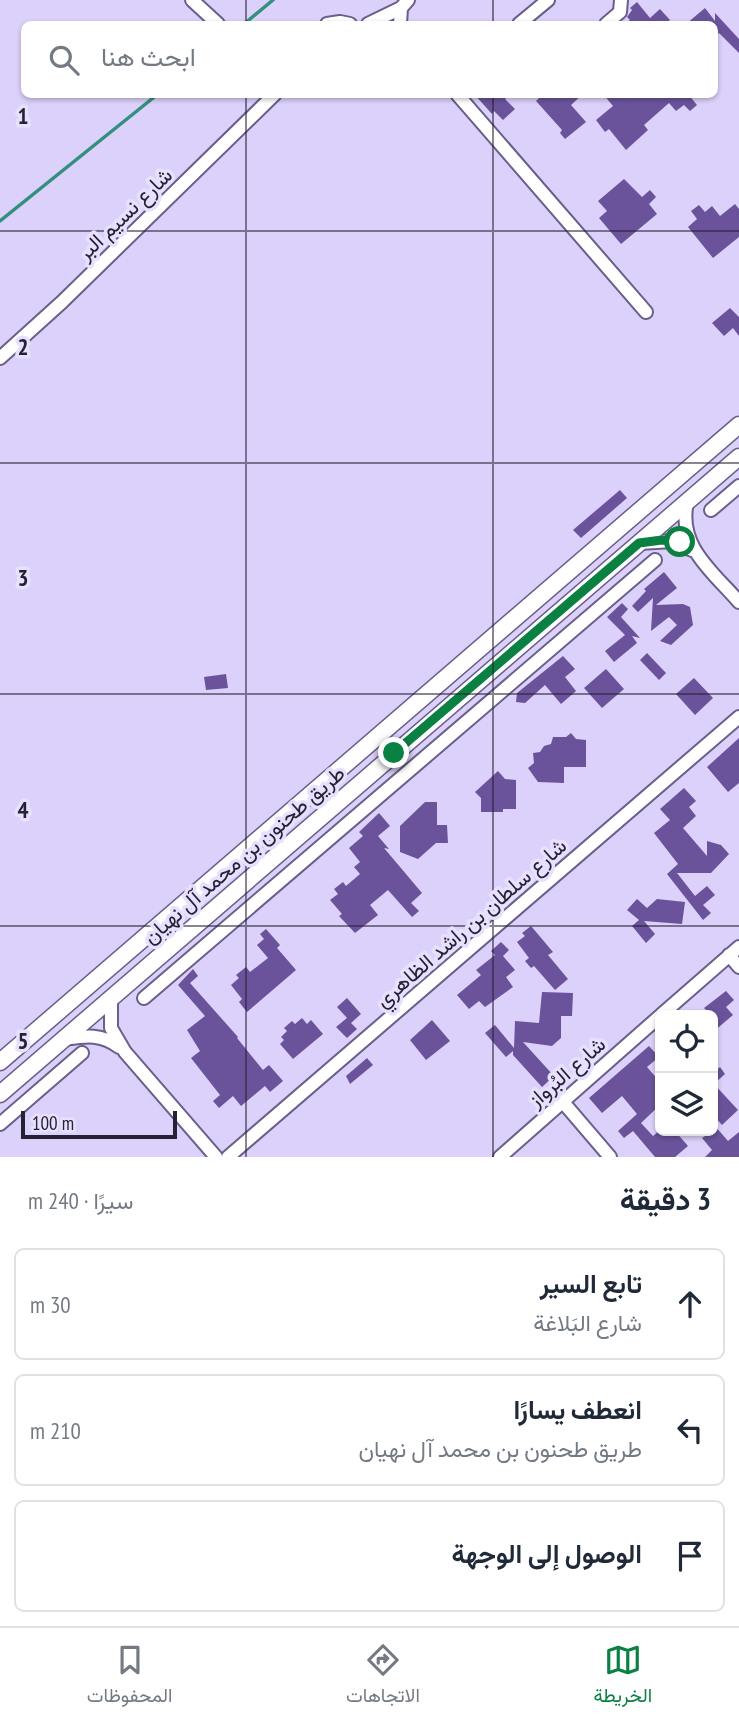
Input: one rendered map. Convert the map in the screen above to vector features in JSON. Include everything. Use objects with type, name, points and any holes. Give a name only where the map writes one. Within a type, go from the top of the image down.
[{"type":"main road","name":"طريق طحنون بن محمد آل نهيان","points":[[0,1062],[739,425]]},
{"type":"main road","name":"طريق طحنون بن محمد آل نهيان","points":[[0,1094],[739,457]]},
{"type":"main road","points":[[324,815],[321,805],[323,797],[393,734],[413,706]]},
{"type":"street","points":[[192,0],[215,21]]},
{"type":"street","points":[[523,21],[548,0]]},
{"type":"street","points":[[610,21],[620,12],[621,0]]},
{"type":"street","points":[[374,21],[405,4]]},
{"type":"street","points":[[401,21],[405,4]]},
{"type":"street","name":"شارع نسيم البر","points":[[0,358],[62,302],[271,98]]},
{"type":"street","points":[[460,98],[646,312]]},
{"type":"street","points":[[711,510],[739,486]]},
{"type":"street","points":[[687,502],[685,528],[696,554]]},
{"type":"street","points":[[639,543],[673,541],[687,546],[739,602]]},
{"type":"street","points":[[144,998],[655,560]]},
{"type":"street","name":"شارع سلطان بن راشد الظاهري","points":[[228,1157],[739,717]]},
{"type":"street","points":[[412,737],[418,762]]},
{"type":"street","points":[[394,753],[406,755],[418,762]]},
{"type":"street","points":[[734,951],[739,967]]},
{"type":"street","name":"شارع البُرواز","points":[[668,1010],[734,951]]},
{"type":"street","points":[[111,999],[111,1028],[125,1052],[216,1157]]},
{"type":"street","name":"شارع البُرواز","points":[[500,1157],[655,1021]]},
{"type":"street","points":[[64,1039],[97,1035],[111,1041],[125,1052]]},
{"type":"street","points":[[0,1124],[82,1053]]},
{"type":"street","points":[[563,1102],[610,1157]]},
{"type":"building","points":[[637,2],[650,18],[660,9],[670,20],[629,21],[627,17],[632,10],[630,8]]},
{"type":"building","points":[[705,8],[715,21],[690,21]]},
{"type":"building","points":[[715,13],[739,39],[739,53],[719,33]]},
{"type":"building","points":[[478,98],[506,98],[515,109],[503,120],[494,111],[492,114]]},
{"type":"building","points":[[539,98],[579,98],[571,105],[586,122],[565,139],[560,133],[562,130],[536,101]]},
{"type":"building","points":[[606,98],[691,98],[697,105],[690,111],[684,105],[676,111],[669,103],[644,125],[648,130],[626,150],[609,129],[605,132],[596,120],[613,106]]},
{"type":"building","points":[[624,179],[642,197],[650,190],[656,197],[649,204],[657,214],[621,244],[599,218],[607,211],[598,201]]},
{"type":"building","points":[[735,204],[739,209],[739,237],[713,258],[688,227],[697,219],[691,211],[699,205],[705,212],[712,206],[720,216]]},
{"type":"building","points":[[730,308],[739,317],[739,336],[733,328],[724,336],[712,323]]},
{"type":"building","points":[[620,490],[627,498],[581,538],[573,530]]},
{"type":"building","points":[[664,572],[677,588],[656,605],[683,604],[690,607],[693,625],[671,645],[660,641],[677,625],[669,617],[651,631],[653,598],[638,612],[632,606],[646,591],[644,589]]},
{"type":"building","points":[[622,603],[628,609],[621,617],[640,638],[632,636],[637,643],[614,662],[605,651],[625,635],[607,617]]},
{"type":"building","points":[[647,653],[666,673],[659,680],[640,660]]},
{"type":"building","points":[[563,656],[575,669],[565,677],[576,691],[561,704],[545,685],[525,703],[516,702],[517,693]]},
{"type":"building","points":[[606,669],[624,689],[602,708],[584,688]]},
{"type":"building","points":[[226,674],[228,688],[206,690],[204,677]]},
{"type":"building","points":[[694,678],[713,698],[695,715],[676,694]]},
{"type":"building","points":[[571,733],[576,739],[586,740],[586,767],[564,767],[564,783],[538,782],[528,768],[534,763],[533,753],[540,752],[544,746],[551,744],[553,737],[566,737]]},
{"type":"building","points":[[739,738],[739,783],[728,792],[707,767]]},
{"type":"building","points":[[498,771],[505,779],[516,780],[516,809],[481,812],[481,798],[475,792]]},
{"type":"building","points":[[684,788],[696,801],[689,807],[696,816],[683,828],[707,856],[707,841],[721,845],[729,854],[711,873],[677,873],[695,896],[707,886],[715,895],[703,905],[711,913],[703,920],[667,874],[678,864],[654,833],[670,820],[660,809]]},
{"type":"building","points":[[425,802],[437,802],[437,825],[447,825],[448,843],[436,843],[418,859],[400,852],[400,826]]},
{"type":"building","points":[[379,813],[390,826],[378,836],[389,849],[384,848],[422,893],[411,903],[419,911],[412,917],[388,890],[370,905],[378,915],[355,933],[339,916],[342,914],[330,900],[338,894],[334,889],[343,882],[346,886],[360,874],[354,867],[360,862],[349,848],[363,836],[359,832]]},
{"type":"building","points":[[637,899],[647,908],[657,899],[685,902],[682,924],[644,921],[655,934],[646,943],[632,926],[639,920],[627,910]]},
{"type":"building","points":[[531,926],[553,952],[548,955],[568,979],[555,990],[534,966],[531,968],[525,961],[529,958],[517,942],[525,936],[522,933]]},
{"type":"building","points":[[266,929],[280,945],[277,948],[296,970],[247,1012],[239,1002],[242,999],[231,985],[239,978],[236,975],[246,967],[250,972],[268,958],[257,945],[264,939],[260,934]]},
{"type":"building","points":[[501,942],[509,950],[503,956],[515,970],[506,977],[513,987],[485,1007],[479,1001],[469,1009],[457,995],[481,975],[476,970],[495,955],[491,951]]},
{"type":"building","points":[[193,969],[198,976],[190,983],[263,1070],[269,1065],[283,1081],[270,1092],[265,1086],[241,1106],[233,1096],[219,1108],[213,1101],[220,1095],[191,1058],[200,1051],[187,1030],[205,1016],[178,985]]},
{"type":"building","points":[[726,991],[734,1000],[726,1007],[733,1015],[718,1028],[718,1010],[704,1008]]},
{"type":"building","points":[[542,992],[573,993],[572,1016],[561,1016],[561,1038],[552,1046],[523,1042],[554,1076],[542,1087],[513,1055],[513,1051],[506,1057],[485,1033],[495,1025],[514,1048],[515,1021],[539,1023]]},
{"type":"building","points":[[347,998],[361,1014],[351,1023],[357,1029],[347,1038],[336,1027],[347,1018],[337,1007]]},
{"type":"building","points":[[302,1018],[307,1024],[311,1020],[323,1034],[293,1059],[280,1044],[284,1040],[281,1037],[287,1031],[284,1028],[292,1021],[295,1024]]},
{"type":"building","points":[[432,1020],[450,1041],[426,1060],[410,1040]]},
{"type":"building","points":[[649,1046],[655,1053],[655,1060],[647,1067],[655,1076],[655,1110],[641,1123],[653,1136],[679,1136],[688,1146],[675,1157],[655,1157],[633,1131],[624,1138],[618,1131],[637,1114],[622,1096],[602,1113],[589,1098]]},
{"type":"building","points":[[367,1058],[373,1065],[350,1084],[346,1076]]},
{"type":"building","points":[[720,1067],[725,1074],[718,1080],[718,1073]]},
{"type":"building","points":[[718,1088],[738,1110],[722,1125],[718,1121]]},
{"type":"building","points":[[718,1129],[728,1141],[739,1132],[739,1157],[705,1157],[712,1150],[702,1138],[718,1136]]},
{"type":"waterway","points":[[248,21],[273,0]]},
{"type":"waterway","points":[[0,221],[153,98]]},
{"type":"route","points":[[394,753],[639,543],[662,540],[680,542]]}]
